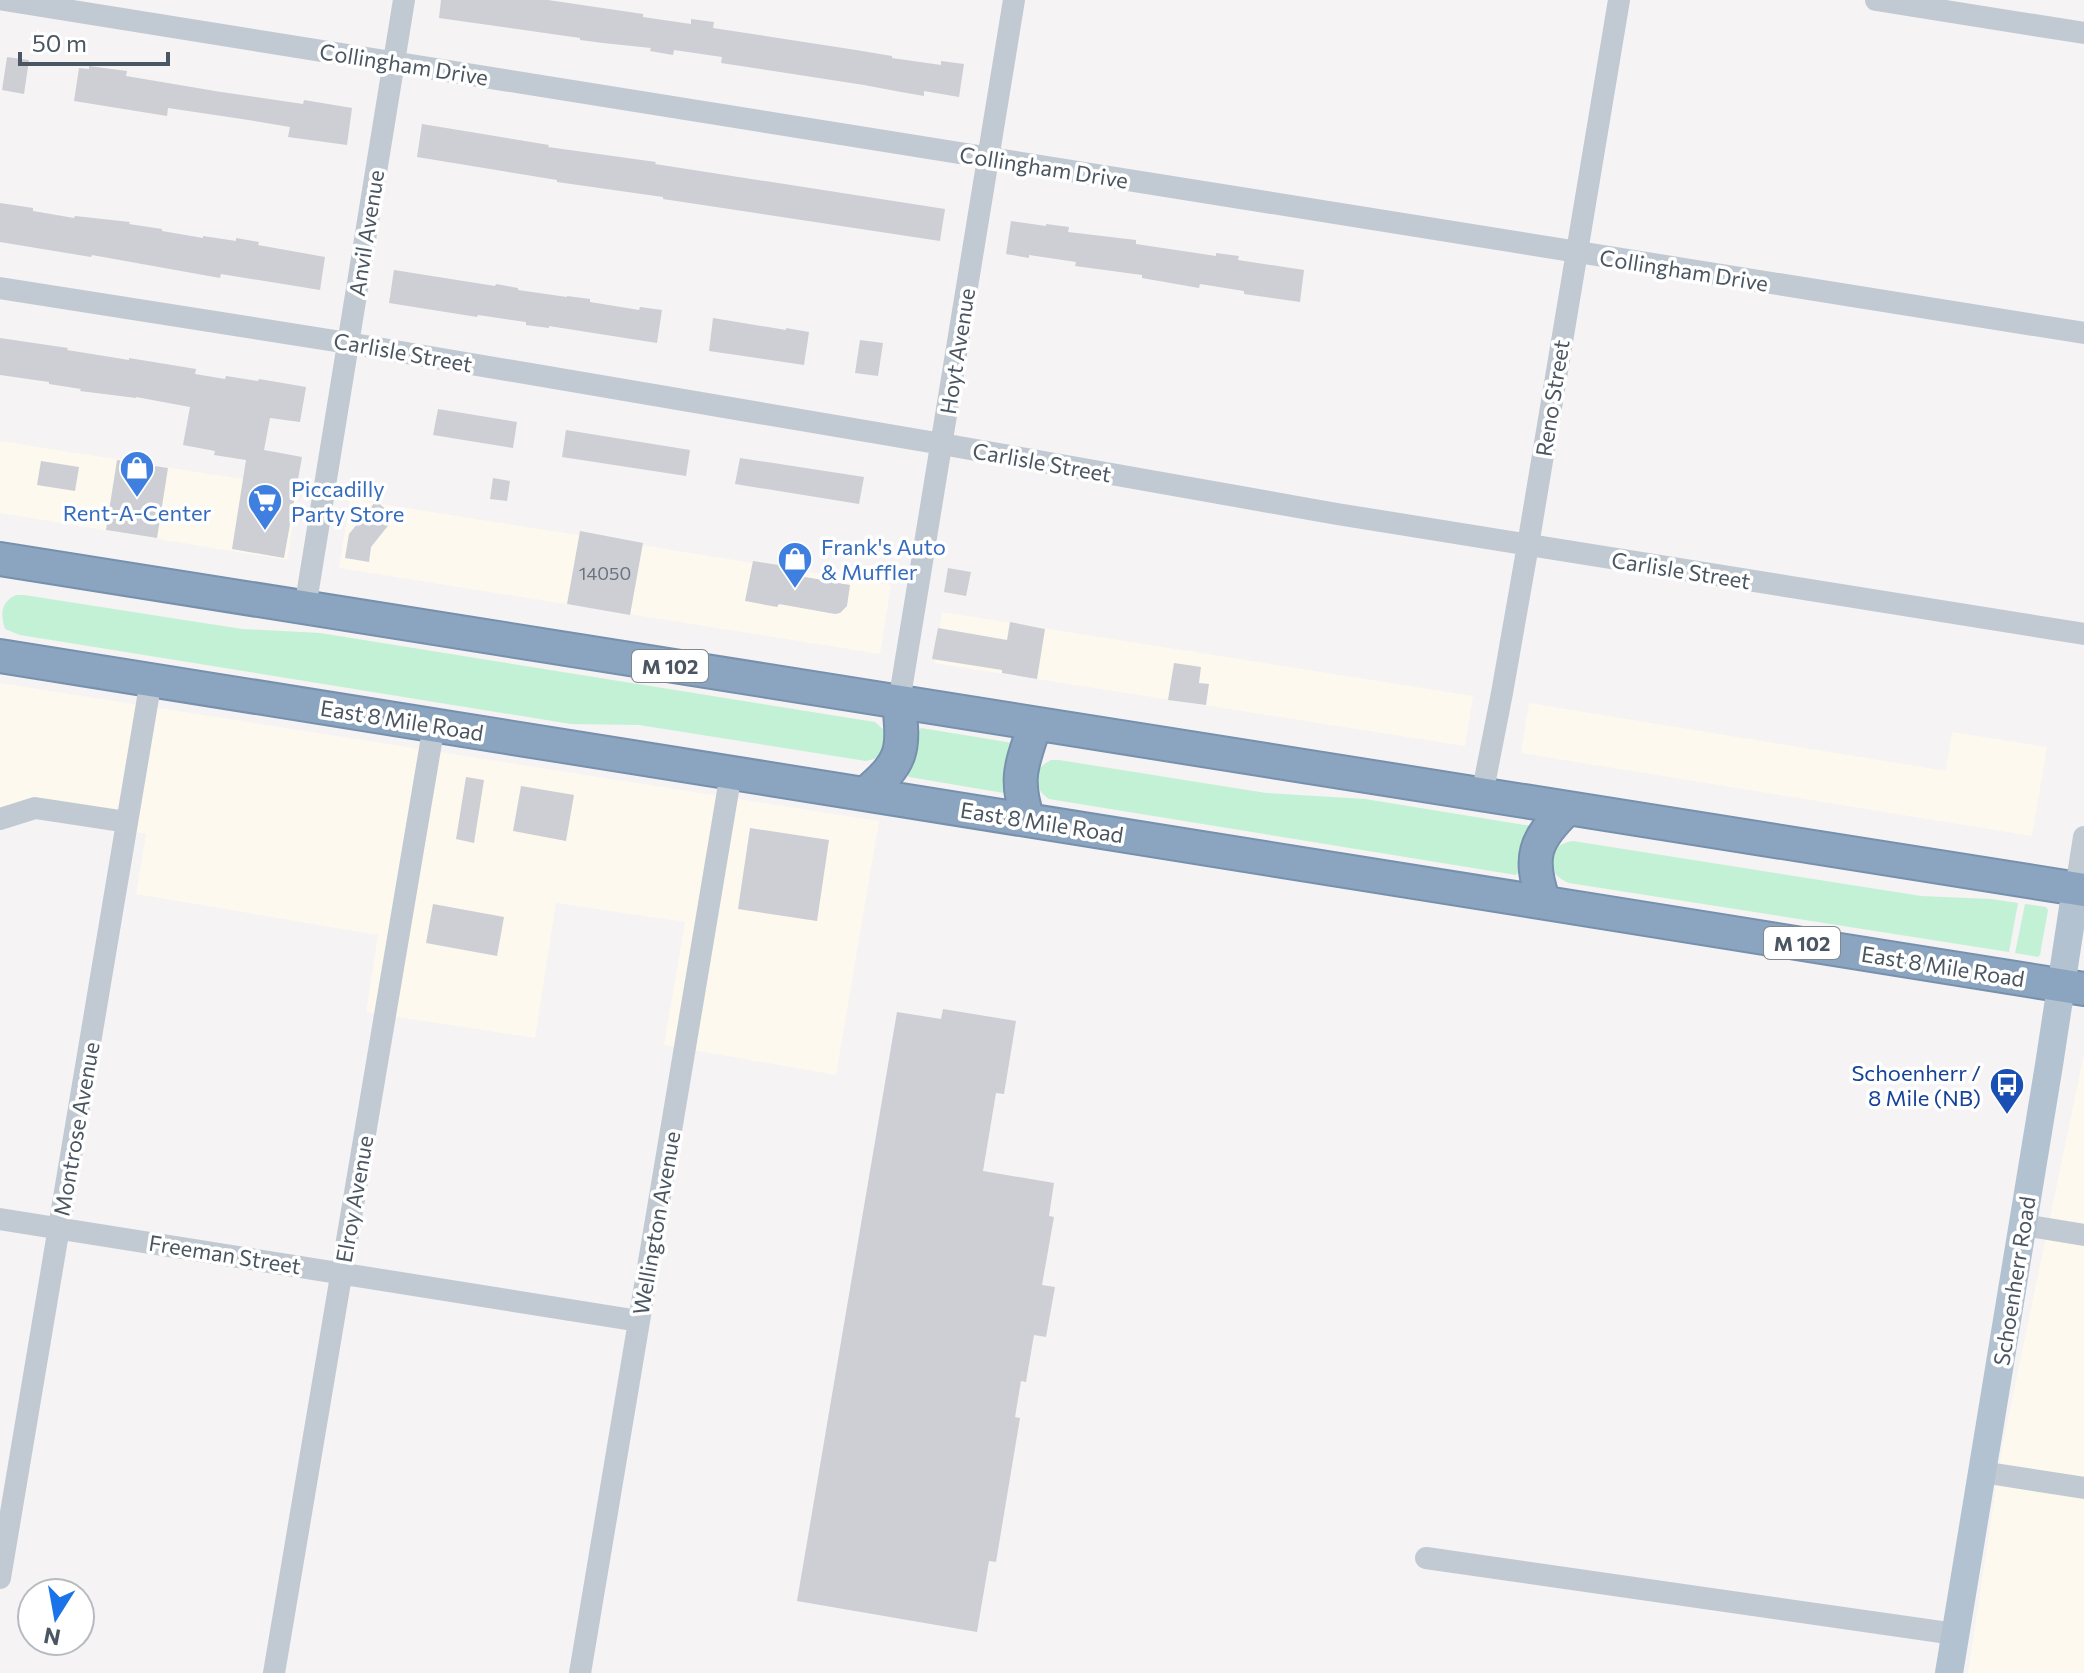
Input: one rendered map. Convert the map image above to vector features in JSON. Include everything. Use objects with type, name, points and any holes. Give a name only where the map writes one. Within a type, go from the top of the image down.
[{"type":"highway","name":"M 102","points":[[7,567],[305,608],[2080,889]]},
{"type":"highway","name":"East 8 Mile Road","points":[[0,656],[2072,987]]},
{"type":"highway","points":[[865,794],[885,777],[899,755],[902,736],[899,702]]},
{"type":"highway","points":[[1028,820],[1020,778],[1035,724]]},
{"type":"highway","points":[[1544,902],[1535,871],[1537,850],[1550,825],[1568,808]]},
{"type":"main road","name":"Schoenherr Road","points":[[1949,1673],[2023,1225],[2072,987],[2080,889]]},
{"type":"street","name":"Collingham Drive","points":[[4,0],[2084,333]]},
{"type":"street","name":"Anvil Avenue","points":[[305,608],[404,0]]},
{"type":"street","name":"Hoyt Avenue","points":[[899,702],[1014,0]]},
{"type":"street","name":"Reno Street","points":[[1482,795],[1528,545],[1619,0]]},
{"type":"street","points":[[1876,0],[2084,33]]},
{"type":"street","name":"Carlisle Street","points":[[0,288],[348,343],[1337,514],[2084,634]]},
{"type":"street","name":"Montrose Avenue","points":[[0,1578],[5,1516],[59,1228],[151,680]]},
{"type":"street","name":"Elroy Avenue","points":[[274,1673],[434,725]]},
{"type":"street","name":"Wellington Avenue","points":[[580,1673],[731,773]]},
{"type":"street","points":[[0,819],[35,808],[127,822]]},
{"type":"street","points":[[2080,889],[2084,837]]},
{"type":"street","name":"Freeman Street","points":[[0,1219],[639,1321]]},
{"type":"street","points":[[2023,1225],[2084,1235]]},
{"type":"street","points":[[1982,1472],[2084,1488]]},
{"type":"street","points":[[1426,1558],[1955,1634]]},
{"type":"shaded area","points":[[0,441],[299,488],[287,560],[0,513]]},
{"type":"shaded area","points":[[350,499],[891,585],[880,654],[339,568]]},
{"type":"shaded area","points":[[942,612],[1473,696],[1465,746],[934,663]]},
{"type":"shaded area","points":[[0,683],[879,821],[836,1075],[664,1045],[685,922],[556,903],[535,1038],[366,1012],[378,935],[136,894],[146,834],[0,811]]},
{"type":"shaded area","points":[[1529,703],[1946,771],[1952,732],[2047,747],[2032,836],[1521,753]]},
{"type":"shaded area","points":[[2084,1054],[2084,1673],[1968,1673],[2002,1448]]},
{"type":"green space","points":[[16,595],[242,629],[320,633],[875,722],[886,732],[886,751],[878,758],[866,761],[639,725],[571,724],[20,635],[5,629],[2,618],[5,605]]},
{"type":"green space","points":[[921,728],[1013,743],[1005,771],[1005,792],[909,777],[907,774],[917,752]]},
{"type":"green space","points":[[1051,760],[1266,793],[1365,799],[1531,826],[1522,847],[1520,870],[1516,875],[1049,799],[1039,790],[1036,779],[1040,768]]},
{"type":"green space","points":[[1573,841],[1921,896],[2018,903],[2009,952],[1569,883],[1555,873],[1551,860],[1557,848]]},
{"type":"green space","points":[[2025,904],[2048,910],[2038,957],[2015,953]]},
{"type":"building","points":[[441,0],[548,0],[691,24],[691,19],[714,22],[713,28],[892,58],[941,65],[941,61],[964,64],[959,97],[924,91],[924,96],[721,63],[722,57],[674,50],[673,55],[650,51],[651,48],[439,18]]},
{"type":"building","points":[[7,57],[29,60],[24,94],[2,90]]},
{"type":"building","points":[[89,66],[127,71],[126,76],[221,92],[352,108],[347,145],[288,137],[290,127],[242,119],[168,108],[167,116],[74,101],[79,68],[89,69]]},
{"type":"building","points":[[422,124],[548,147],[945,209],[940,241],[557,182],[417,157]]},
{"type":"building","points":[[0,203],[74,218],[130,222],[203,238],[236,241],[236,238],[325,257],[320,290],[221,274],[220,278],[0,242]]},
{"type":"building","points":[[1011,221],[1069,227],[1068,232],[1136,240],[1136,244],[1216,256],[1216,253],[1239,256],[1238,260],[1304,270],[1300,302],[1200,284],[1199,288],[1142,278],[1142,275],[1075,266],[1076,262],[1006,254]]},
{"type":"building","points":[[394,270],[590,299],[590,302],[639,310],[640,307],[662,310],[657,343],[389,303]]},
{"type":"building","points":[[713,318],[809,332],[804,365],[709,351]]},
{"type":"building","points":[[0,338],[196,369],[195,374],[225,379],[226,376],[259,379],[306,387],[300,422],[270,418],[264,450],[302,457],[284,558],[232,549],[246,460],[214,455],[215,451],[183,445],[190,407],[80,391],[49,382],[0,375]]},
{"type":"building","points":[[860,340],[883,343],[878,376],[855,373]]},
{"type":"building","points":[[438,409],[517,422],[513,448],[433,435]]},
{"type":"building","points":[[566,430],[690,450],[686,476],[562,457]]},
{"type":"building","points":[[740,458],[864,477],[859,504],[735,484]]},
{"type":"building","name":"Rent-A-Center","points":[[117,460],[168,468],[157,538],[106,530]]},
{"type":"building","points":[[41,461],[79,467],[75,491],[37,485]]},
{"type":"building","points":[[493,478],[510,481],[507,501],[490,499]]},
{"type":"building","points":[[376,501],[395,517],[371,547],[369,562],[345,558],[349,534]]},
{"type":"building","points":[[580,531],[643,543],[630,615],[567,604]]},
{"type":"building","points":[[753,561],[785,566],[783,573],[850,585],[847,606],[835,614],[745,601]]},
{"type":"building","points":[[948,568],[971,572],[966,596],[944,592]]},
{"type":"building","points":[[1010,622],[1045,629],[1037,679],[932,659],[938,628],[1007,640]]},
{"type":"building","points":[[1174,663],[1201,667],[1199,683],[1209,684],[1206,705],[1168,700]]},
{"type":"building","points":[[466,777],[484,780],[474,843],[456,839]]},
{"type":"building","points":[[521,786],[574,795],[566,841],[513,831]]},
{"type":"building","points":[[750,828],[829,840],[817,921],[738,909]]},
{"type":"building","points":[[433,904],[504,917],[497,956],[426,943]]},
{"type":"building","points":[[943,1009],[1016,1021],[1004,1094],[996,1093],[983,1171],[1054,1183],[1049,1216],[1054,1217],[1042,1285],[1055,1287],[1046,1337],[1034,1335],[1026,1382],[1021,1381],[1015,1417],[1020,1418],[996,1562],[989,1561],[977,1632],[797,1601],[897,1012],[941,1019]]},
{"type":"place","name":"Rent-A-Center","points":[[137,499]]},
{"type":"place","name":"Piccadilly Party Store","points":[[265,532]]},
{"type":"place","name":"Frank's Auto & Muffler","points":[[795,590]]},
{"type":"place","name":"Schoenherr / 8 Mile (NB)","points":[[2007,1116]]}]
